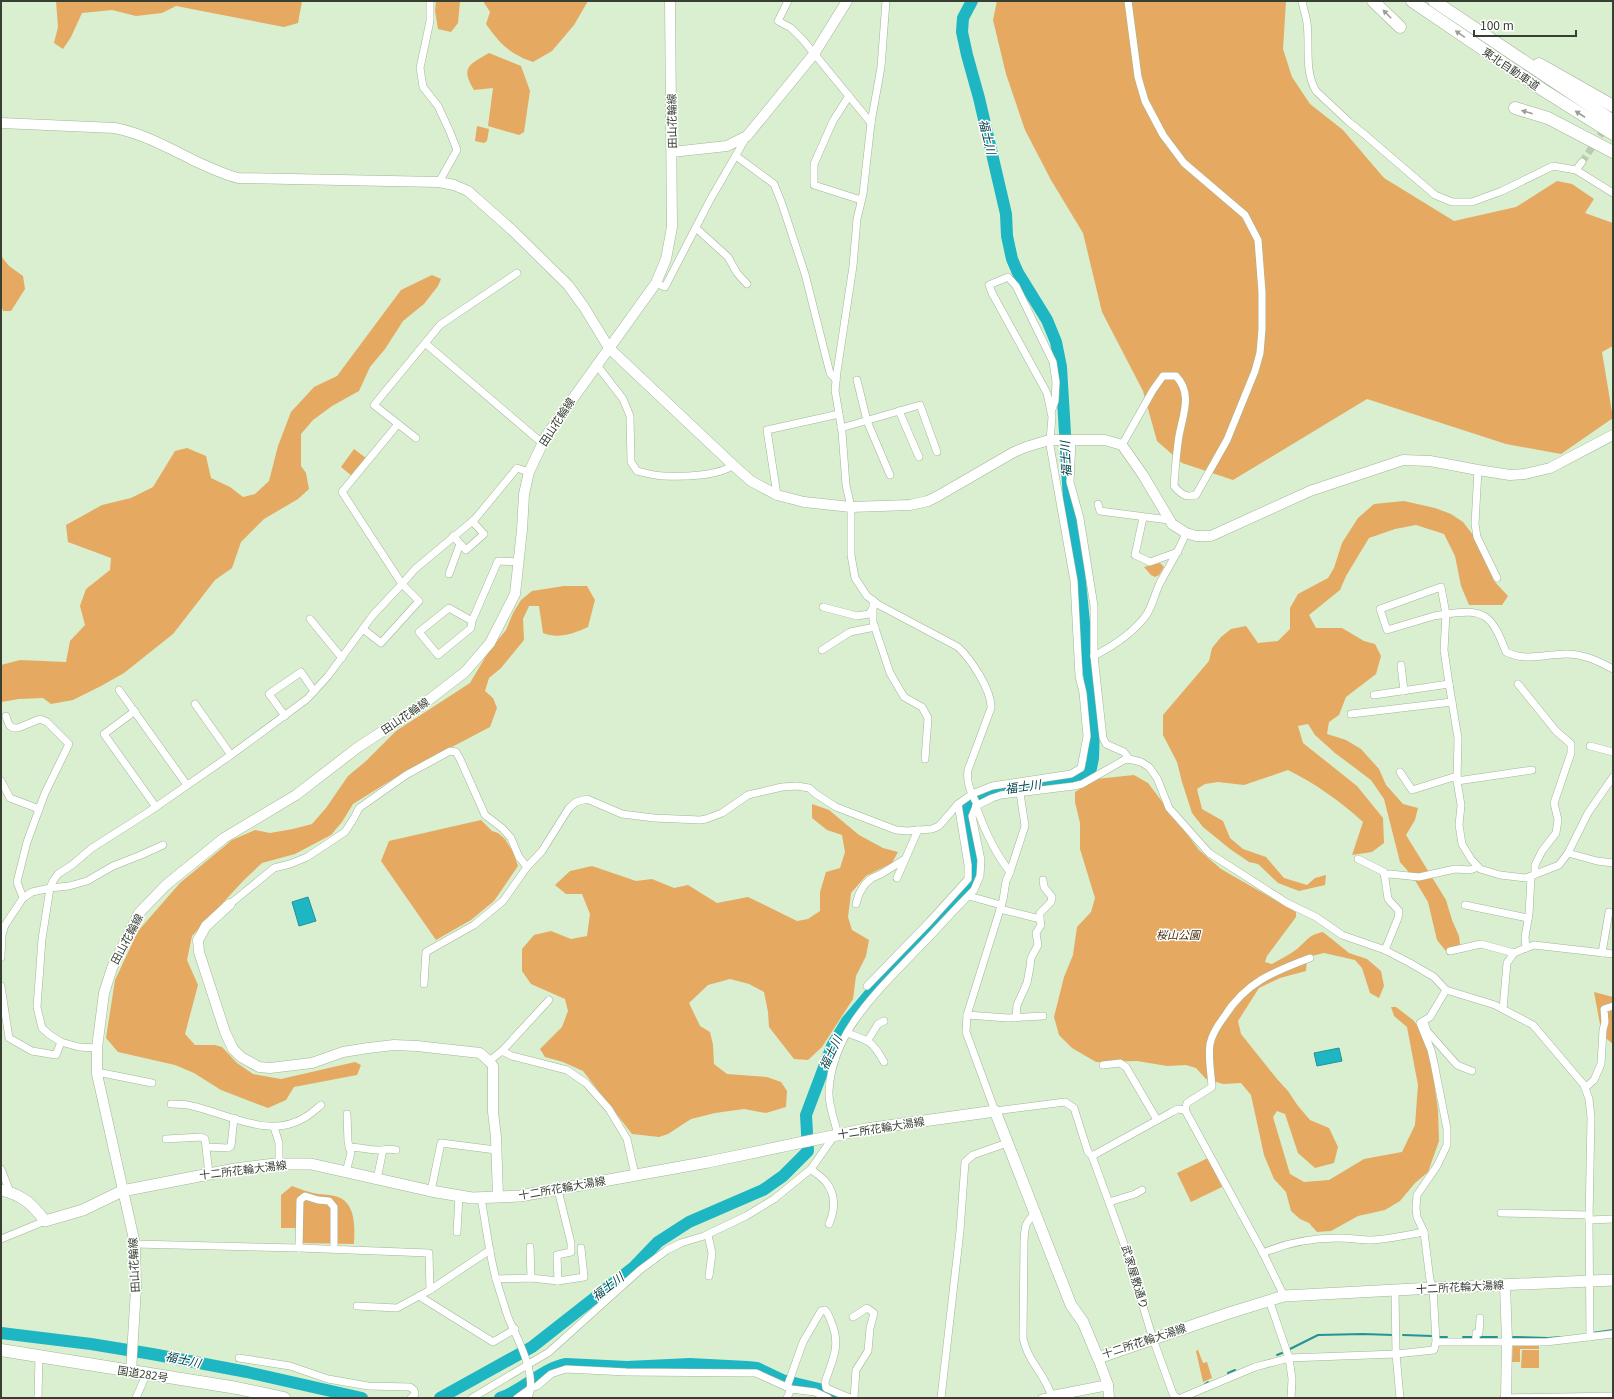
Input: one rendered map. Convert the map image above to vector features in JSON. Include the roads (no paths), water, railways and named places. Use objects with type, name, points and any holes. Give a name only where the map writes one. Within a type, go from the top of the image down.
[{"type":"highway","points":[[1373,1],[1400,27]]},
{"type":"highway","name":"東北自動車道","points":[[1412,1],[1537,86],[1613,134]]},
{"type":"highway","name":"東北自動車道","points":[[1434,1],[1613,121]]},
{"type":"highway","points":[[1448,11],[1613,106]]},
{"type":"highway","points":[[1515,108],[1548,118],[1613,152]]},
{"type":"highway","name":"国道282号","points":[[1,1350],[263,1396],[284,1398]]},
{"type":"main road","name":"十二所花輪大湯線","points":[[45,1221],[82,1210],[122,1191],[209,1174],[280,1164],[311,1164],[431,1192],[459,1196],[482,1198],[520,1196],[788,1146],[866,1129],[995,1111],[1071,1305],[1083,1322],[1098,1358],[1284,1296],[1613,1280]]},
{"type":"main road","points":[[5,1191],[24,1198],[33,1206],[45,1221]]},
{"type":"street","points":[[430,1],[430,22],[420,68],[423,87],[438,106],[450,132],[456,150],[439,182]]},
{"type":"street","name":"田山花輪線","points":[[131,1372],[136,1288],[135,1244],[99,1088],[97,1072],[97,1048],[106,987],[112,968],[139,913],[166,885],[224,838],[296,795],[356,748],[420,706],[465,672],[490,643],[515,594],[524,494],[529,472],[542,443],[554,423],[596,364],[656,283],[666,259],[672,227],[670,1]]},
{"type":"street","points":[[788,1],[778,21],[791,28],[871,123]]},
{"type":"street","points":[[656,283],[665,287],[747,136],[814,54],[847,1]]},
{"type":"street","points":[[886,1],[881,67],[857,219],[853,266],[835,390],[850,507],[851,555],[855,578],[873,604],[874,627],[890,673],[904,697],[922,707],[928,718],[925,759]]},
{"type":"street","points":[[1122,445],[1153,390],[1163,376],[1176,376],[1183,383],[1185,413],[1178,441],[1174,486],[1181,494],[1189,497],[1196,495],[1227,440],[1243,402],[1260,353],[1262,329],[1261,271],[1258,240],[1245,215],[1184,163],[1163,135],[1144,101],[1138,77],[1128,1]]},
{"type":"street","points":[[1302,1],[1307,22],[1309,67],[1316,91],[1349,122],[1435,194],[1452,202],[1472,202],[1502,191],[1553,166],[1576,170],[1613,193]]},
{"type":"street","points":[[849,96],[833,121],[814,164],[814,185],[861,200]]},
{"type":"street","points":[[1,124],[115,128],[131,131],[159,142],[224,175],[238,178],[439,182],[454,185],[468,192],[512,230],[568,285],[584,307],[609,348],[733,465],[751,481],[777,495],[804,502],[850,507],[910,505],[928,501],[994,465],[1014,452],[1026,447],[1050,440],[1105,440],[1122,445],[1143,475],[1172,524],[1186,533],[1196,536],[1211,536],[1310,491],[1403,460],[1430,461],[1510,475],[1525,474],[1543,470],[1567,460],[1613,435]]},
{"type":"street","points":[[672,152],[727,146],[747,136]]},
{"type":"street","points":[[736,156],[774,184],[782,204],[804,274],[830,373],[836,380]]},
{"type":"street","points":[[1576,170],[1582,162]]},
{"type":"street","points":[[696,228],[728,257],[737,273],[747,284]]},
{"type":"street","points":[[416,438],[374,405],[440,325],[517,273]]},
{"type":"street","points":[[472,1398],[526,1362],[549,1352],[640,1270],[667,1250],[681,1243],[708,1235],[746,1216],[774,1200],[811,1170],[836,1136],[829,1091],[834,1064],[841,1043],[866,1004],[974,890],[980,876],[981,860],[972,816],[975,800],[992,786],[1072,774],[1081,768],[1087,736],[1080,676],[1074,581],[1050,440],[1056,382],[1053,362],[1016,286],[1008,276],[989,284],[992,293],[1047,393],[1052,412]]},
{"type":"street","points":[[425,343],[542,443]]},
{"type":"street","points":[[596,364],[623,400],[630,416],[631,462],[637,471],[663,476],[703,474],[727,470],[733,465]]},
{"type":"street","points":[[857,380],[867,420],[890,475]]},
{"type":"street","points":[[841,428],[920,405],[937,452]]},
{"type":"street","points":[[899,411],[919,457]]},
{"type":"street","points":[[777,495],[767,430],[839,414]]},
{"type":"street","points":[[363,629],[381,643],[419,601],[402,584],[342,492],[398,424]]},
{"type":"street","points":[[1071,441],[1070,482],[1080,518],[1094,606],[1094,656],[1104,742],[1124,752],[1129,759]]},
{"type":"street","points":[[97,1048],[78,1047],[61,1042],[50,1036],[42,1028],[37,1007],[42,940],[50,888],[58,874],[72,865],[92,848],[187,786],[285,716],[314,691],[328,676],[373,615],[415,569],[472,521],[517,468],[529,472]]},
{"type":"street","points":[[1478,470],[1475,524],[1477,537],[1497,578]]},
{"type":"street","points":[[1098,504],[1100,511],[1143,518],[1169,520]]},
{"type":"street","points":[[1143,518],[1135,554],[1150,562],[1178,552]]},
{"type":"street","points":[[453,536],[466,550],[484,534],[472,521]]},
{"type":"street","points":[[1094,656],[1120,641],[1146,615],[1154,601],[1159,585],[1178,552],[1186,533]]},
{"type":"street","points":[[449,574],[460,544]]},
{"type":"street","points":[[472,621],[449,608],[419,632],[438,655],[471,628],[472,621],[498,561],[519,562]]},
{"type":"street","points":[[1613,669],[1591,658],[1567,654],[1528,658],[1514,657],[1506,652],[1491,622],[1477,612],[1466,611],[1446,614],[1434,616],[1388,630],[1380,609],[1441,587],[1446,614],[1444,650],[1458,738],[1457,779],[1461,806],[1459,825],[1462,844],[1471,859],[1480,869],[1500,875],[1526,878],[1559,865],[1568,854],[1588,812],[1613,776]]},
{"type":"street","points":[[873,604],[879,605],[958,648],[965,654],[988,692],[991,700],[991,708],[968,770],[968,782],[989,837],[1004,865],[1010,872]]},
{"type":"street","points":[[823,607],[857,616],[868,614],[873,604]]},
{"type":"street","points":[[310,620],[342,658]]},
{"type":"street","points":[[822,650],[850,632],[874,627]]},
{"type":"street","points":[[1401,665],[1404,691]]},
{"type":"street","points":[[285,716],[269,694],[301,672],[314,691]]},
{"type":"street","points":[[1374,695],[1449,684]]},
{"type":"street","points":[[1518,684],[1556,731],[1571,744],[1571,753],[1554,803],[1558,820],[1556,833],[1542,851],[1535,865],[1525,937],[1526,948]]},
{"type":"street","points":[[119,690],[187,786]]},
{"type":"street","points":[[1351,714],[1452,702]]},
{"type":"street","points":[[196,704],[231,754]]},
{"type":"street","points":[[135,711],[104,734],[156,807]]},
{"type":"street","points":[[6,716],[8,724],[14,729],[40,719],[47,722],[69,744],[39,809],[26,842],[18,882],[24,898]]},
{"type":"street","points":[[1590,746],[1613,752]]},
{"type":"street","points":[[498,1197],[493,1112],[494,1076],[493,1066],[489,1060],[480,1053],[424,1046],[394,1045],[343,1052],[312,1062],[270,1068],[259,1067],[241,1057],[233,1049],[225,1032],[199,952],[198,940],[206,926],[274,868],[290,864],[307,857],[345,832],[359,808],[406,775],[450,751],[456,752],[460,759],[485,815],[502,828],[511,838],[527,867]]},
{"type":"street","points":[[424,984],[426,952],[474,925],[503,901],[527,867],[542,851],[568,808],[576,802],[587,799],[622,814],[654,818],[700,820],[722,813],[748,795],[782,787],[797,786],[809,788],[836,807],[896,830],[918,830],[932,829],[939,826],[958,804],[975,800],[1082,784],[1114,765],[1129,759],[1141,762],[1149,767],[1157,778],[1169,808],[1209,854],[1287,903],[1316,917],[1342,934],[1386,950],[1410,963],[1434,978],[1446,990],[1495,1005],[1533,1025],[1585,1088],[1589,1099],[1591,1117],[1589,1217],[1590,1337]]},
{"type":"street","points":[[1400,772],[1412,790],[1457,779],[1532,770]]},
{"type":"street","points":[[1,781],[10,798],[39,809]]},
{"type":"street","points":[[995,1111],[966,1032],[967,1015],[1000,907],[1006,881],[1025,826],[1020,793]]},
{"type":"street","points":[[867,986],[968,879],[968,865],[958,804]]},
{"type":"street","points":[[897,878],[918,830]]},
{"type":"street","points":[[1,956],[2,935],[5,925],[24,898],[32,892],[69,886],[87,881],[113,866],[163,845]]},
{"type":"street","points":[[1568,854],[1613,863]]},
{"type":"street","points":[[856,904],[859,894],[865,884],[872,878],[887,871],[905,859]]},
{"type":"street","points":[[1358,859],[1384,872],[1388,899],[1399,910],[1398,918],[1386,950]]},
{"type":"street","points":[[1384,875],[1390,874],[1419,877],[1454,869],[1470,870],[1478,867]]},
{"type":"street","points":[[1016,1018],[1017,1005],[1027,983],[1030,958],[1038,945],[1036,933],[1040,924],[1040,913],[1051,902],[1052,897],[1044,887],[1043,880]]},
{"type":"street","points":[[969,896],[1040,919]]},
{"type":"street","points":[[1465,905],[1528,918]]},
{"type":"street","points":[[1602,953],[1609,912]]},
{"type":"street","points":[[1450,951],[1481,944],[1514,953]]},
{"type":"street","points":[[1503,1009],[1507,963],[1514,953],[1534,945],[1613,954]]},
{"type":"street","points":[[1284,1296],[1185,1110],[1187,1103],[1212,1087],[1209,1058],[1211,1043],[1217,1027],[1234,1001],[1256,982],[1278,970],[1310,958]]},
{"type":"street","points":[[1,986],[9,1038],[32,1051],[56,1055],[61,1042]]},
{"type":"street","points":[[1182,1398],[1243,1371],[1289,1358],[1396,1354],[1434,1350],[1436,1342],[1433,1288],[1430,1280],[1424,1232],[1417,1217],[1416,1208],[1417,1195],[1437,1166],[1447,1145],[1447,1129],[1431,1050],[1420,1023],[1430,1017],[1446,990]]},
{"type":"street","points":[[489,1060],[502,1051],[549,1000]]},
{"type":"street","points":[[1585,1088],[1594,1080],[1602,1064],[1603,1030],[1605,1022],[1604,1009],[1613,1006]]},
{"type":"street","points":[[967,1015],[1016,1018],[1043,1016]]},
{"type":"street","points":[[868,1040],[878,1024],[884,1021]]},
{"type":"street","points":[[1423,1021],[1427,1031],[1457,1065],[1472,1071]]},
{"type":"street","points":[[847,1033],[868,1040],[875,1046],[884,1062]]},
{"type":"street","points":[[502,1051],[512,1056],[567,1070],[586,1083],[609,1108],[627,1139],[636,1175]]},
{"type":"street","points":[[1103,1065],[1120,1063],[1126,1067],[1157,1120]]},
{"type":"street","points":[[97,1072],[152,1083]]},
{"type":"street","name":"武家屋敷通り","points":[[995,1111],[1065,1102],[1074,1108],[1088,1152],[1092,1156],[1131,1264],[1153,1339],[1173,1394],[1177,1398]]},
{"type":"street","points":[[171,1104],[190,1105],[234,1118],[274,1127],[291,1124],[305,1118],[321,1105]]},
{"type":"street","points":[[1092,1156],[1178,1109],[1185,1110]]},
{"type":"street","points":[[346,1114],[349,1148],[351,1153],[346,1172]]},
{"type":"street","points":[[207,1147],[228,1148],[231,1146],[234,1118]]},
{"type":"street","points":[[274,1127],[279,1143],[280,1164]]},
{"type":"street","points":[[166,1139],[201,1137],[205,1139],[209,1174]]},
{"type":"street","points":[[941,1398],[960,1231],[965,1162],[973,1155],[1008,1143]]},
{"type":"street","points":[[431,1192],[441,1144],[496,1150]]},
{"type":"street","points":[[349,1148],[359,1147],[383,1150],[388,1148],[396,1150]]},
{"type":"street","points":[[377,1179],[383,1150]]},
{"type":"street","points":[[1,1169],[5,1191]]},
{"type":"street","points":[[811,1170],[826,1182],[831,1192],[834,1211],[829,1224]]},
{"type":"street","points":[[558,1190],[571,1243],[571,1252],[557,1255],[558,1281]]},
{"type":"street","points":[[1109,1202],[1135,1194],[1142,1190]]},
{"type":"street","points":[[299,1248],[300,1200],[305,1196],[318,1200],[329,1201],[334,1206],[334,1249]]},
{"type":"street","points":[[457,1232],[459,1196]]},
{"type":"street","points":[[482,1198],[496,1279],[526,1362],[531,1383],[528,1398]]},
{"type":"street","points":[[1501,1213],[1613,1219]]},
{"type":"street","points":[[1035,1214],[1028,1219],[1025,1226],[1023,1338],[1026,1351],[1046,1383],[1048,1397],[1108,1385]]},
{"type":"street","points":[[1,1240],[45,1221]]},
{"type":"street","points":[[1263,1254],[1273,1249],[1302,1241],[1316,1239],[1339,1238],[1374,1240],[1424,1232]]},
{"type":"street","points":[[708,1235],[712,1253],[709,1276]]},
{"type":"street","points":[[135,1244],[429,1253],[430,1290]]},
{"type":"street","points":[[530,1247],[531,1278]]},
{"type":"street","points":[[496,1279],[531,1278],[558,1281],[584,1276],[581,1248]]},
{"type":"street","points":[[357,1306],[397,1308],[430,1290],[490,1250]]},
{"type":"street","points":[[1505,1285],[1507,1341],[1505,1398],[1613,1396]]},
{"type":"street","points":[[1395,1290],[1396,1354],[1400,1398]]},
{"type":"street","points":[[419,1296],[493,1342],[516,1333]]},
{"type":"street","points":[[1269,1300],[1289,1358],[1292,1379],[1291,1398]]},
{"type":"street","points":[[853,1317],[867,1308],[874,1313],[870,1328],[868,1351],[856,1370],[854,1398]]},
{"type":"street","points":[[787,1398],[790,1378],[803,1342],[821,1311],[825,1310],[828,1313],[835,1330],[837,1346],[825,1382],[826,1388],[850,1398]]},
{"type":"street","points":[[1476,1338],[1479,1333],[1480,1318]]},
{"type":"street","points":[[1436,1342],[1476,1338],[1507,1341],[1564,1337],[1590,1337],[1613,1334]]},
{"type":"street","points":[[38,1398],[39,1356]]},
{"type":"street","points":[[239,1358],[290,1366],[328,1379],[362,1384],[410,1387],[414,1390],[415,1394],[412,1398]]},
{"type":"street","points":[[1098,1358],[1108,1385],[1108,1398]]},
{"type":"street","points":[[531,1383],[537,1386],[551,1374],[566,1370],[756,1373],[789,1388],[815,1392],[828,1398]]},
{"type":"street","points":[[136,1398],[146,1375]]},
{"type":"street","points":[[517,1398],[531,1383]]},
{"type":"water","points":[[308,897],[316,921],[299,926],[292,902]]},
{"type":"water","points":[[1339,1048],[1342,1061],[1317,1066],[1314,1053]]},
{"type":"waterway","name":"福士川","points":[[440,1398],[532,1347],[634,1267],[658,1242],[689,1222],[763,1190],[783,1176],[808,1151],[806,1115],[832,1046],[847,1021],[900,958],[969,888],[976,869],[974,849],[967,828],[966,819],[966,812],[971,804],[997,791],[1077,780],[1086,775],[1091,768],[1093,758],[1094,725],[1079,571],[1069,500],[1061,367],[1056,342],[1047,320],[1018,273],[1012,259],[1007,236],[1006,214],[962,32],[963,18],[972,1]]},
{"type":"waterway","points":[[1592,1333],[1613,1330]]},
{"type":"waterway","name":"福士川","points":[[1,1333],[91,1344],[152,1354],[247,1372],[362,1398]]},
{"type":"waterway","points":[[1290,1349],[1318,1335],[1393,1335]]},
{"type":"waterway","points":[[1403,1335],[1432,1336]]},
{"type":"waterway","points":[[1438,1337],[1447,1337]]},
{"type":"waterway","points":[[1463,1337],[1474,1337]]},
{"type":"waterway","points":[[1478,1337],[1497,1337]]},
{"type":"waterway","points":[[1513,1337],[1562,1337]]},
{"type":"waterway","points":[[1277,1355],[1282,1353]]},
{"type":"waterway","name":"福士川","points":[[500,1398],[517,1390],[549,1370],[566,1364],[627,1367],[690,1364],[757,1368],[782,1380],[819,1389],[839,1396]]},
{"type":"waterway","points":[[1228,1373],[1235,1370]]},
{"type":"tunnel","points":[[1582,162],[1606,127]]},
{"type":"park label","name":"桜山公園","points":[[1178,935]]}]
